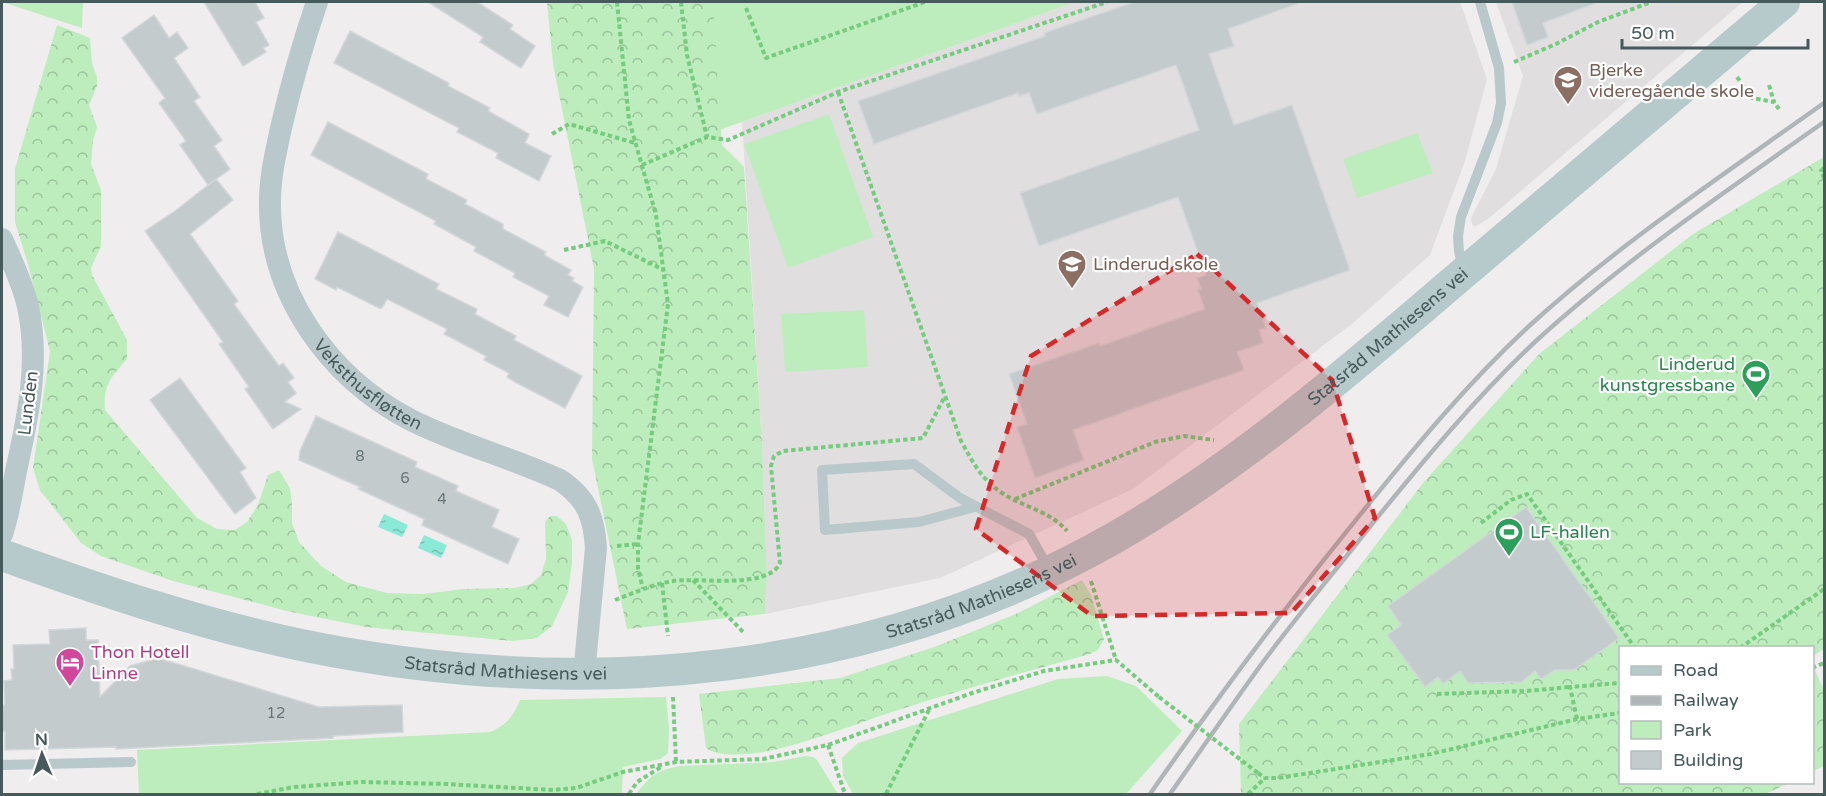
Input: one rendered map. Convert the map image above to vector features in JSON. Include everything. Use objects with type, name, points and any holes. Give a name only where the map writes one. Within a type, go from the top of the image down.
[{"type":"street","name":"Veksthusfløtten","points":[[317,2],[289,95],[273,165],[270,200],[273,236],[285,283],[307,328],[322,349],[347,375],[380,402],[438,432],[560,480],[583,500],[589,509],[596,548],[584,674]]},
{"type":"street","name":"Statsråd Mathiesens vei","points":[[2,555],[129,598],[211,622],[308,646],[373,658],[497,671],[627,674],[711,667],[837,646],[895,631],[1005,593],[1051,572],[1120,535],[1219,469],[1329,386],[1784,2]]},
{"type":"street","name":"Lunden","points":[[2,238],[17,272],[28,307],[33,348],[33,383],[22,446],[2,534]]},
{"type":"lane","points":[[1464,273],[1458,236],[1461,217],[1497,123],[1501,103],[1499,68],[1480,2]]},
{"type":"lane","points":[[975,507],[919,522],[825,530],[822,470],[914,464],[960,498],[1029,534],[1051,572]]},
{"type":"lane","points":[[2,765],[132,762]]},
{"type":"path","points":[[617,2],[629,120],[656,215],[668,304],[638,544],[638,569],[643,589]]},
{"type":"path","points":[[681,2],[687,55],[707,137]]},
{"type":"path","points":[[746,8],[766,58],[925,2]]},
{"type":"path","points":[[642,165],[707,137],[728,140],[838,92],[1107,2]]},
{"type":"path","points":[[1499,68],[1556,44],[1598,22],[1651,2]]},
{"type":"path","points":[[1731,69],[1752,98],[1774,102]]},
{"type":"path","points":[[1769,85],[1774,102],[1779,109]]},
{"type":"path","points":[[838,92],[961,441],[978,473],[1002,493],[1059,522],[1073,538]]},
{"type":"path","points":[[552,134],[569,123],[635,143]]},
{"type":"path","points":[[1824,168],[1821,171],[1824,178]]},
{"type":"path","points":[[564,250],[605,241],[664,270]]},
{"type":"path","points":[[1015,499],[1155,442],[1184,436],[1224,441]]},
{"type":"path","points":[[1481,523],[1511,500],[1527,494],[1634,646]]},
{"type":"path","points":[[1089,572],[1116,660],[1159,697],[1265,778],[1278,778],[1431,754],[1577,719],[1619,713]]},
{"type":"path","points":[[612,601],[675,580]]},
{"type":"path","points":[[693,580],[751,640]]},
{"type":"path","points":[[662,583],[668,636]]},
{"type":"path","points":[[1743,646],[1824,589]]},
{"type":"path","points":[[257,795],[294,787],[362,782],[553,790],[576,788],[623,772],[676,762],[763,759],[828,745],[929,708],[1044,671],[1116,660]]},
{"type":"path","points":[[1437,694],[1527,690],[1619,682]]},
{"type":"path","points":[[1570,687],[1577,719]]},
{"type":"path","points":[[673,696],[676,762]]},
{"type":"path","points":[[886,795],[929,708]]},
{"type":"path","points":[[828,745],[845,795]]},
{"type":"path","points":[[629,795],[637,782],[664,765]]},
{"type":"path","points":[[1248,795],[1265,778]]},
{"type":"highlighted area","points":[[1197,254],[1332,380],[1375,518],[1291,613],[1092,616],[976,529],[1031,356]]},
{"type":"shaded area","name":"Linderud skole","points":[[1075,2],[1460,2],[1487,79],[1465,161],[1430,255],[1353,323],[1133,489],[940,578],[765,614],[767,577],[762,444],[742,122]]},
{"type":"shaded area","name":"Bjerke videregående skole","points":[[1496,2],[1743,2],[1488,219],[1475,227],[1471,218],[1496,169],[1523,76]]},
{"type":"green space","points":[[2,2],[83,2],[82,28]]},
{"type":"green space","points":[[547,2],[713,2],[722,145],[744,167],[762,444],[767,577],[765,614],[627,629],[592,459],[594,269],[553,64]]},
{"type":"green space","points":[[705,2],[1075,2],[711,133]]},
{"type":"green space","points":[[57,25],[90,38],[92,63],[97,77],[97,86],[89,105],[97,127],[91,164],[101,190],[101,246],[91,268],[92,275],[127,340],[127,359],[109,382],[105,394],[105,410],[197,518],[217,529],[235,530],[247,522],[258,505],[268,475],[279,470],[290,488],[292,523],[299,542],[321,566],[346,582],[387,593],[423,594],[463,589],[515,588],[531,584],[541,575],[546,559],[545,522],[550,516],[557,516],[566,524],[572,540],[572,563],[568,592],[552,626],[537,638],[513,641],[366,627],[287,611],[173,581],[101,556],[81,543],[40,490],[33,468],[50,351],[15,222],[15,169]]},
{"type":"green space","points":[[829,114],[873,237],[788,268],[744,144]]},
{"type":"green space","points":[[1417,133],[1433,173],[1357,198],[1343,159]]},
{"type":"green space","points":[[1824,157],[1824,649],[1814,655],[1814,646],[1619,646],[1619,784],[1787,784],[1765,794],[1241,794],[1239,724],[1423,483],[1539,354],[1693,234]]},
{"type":"green space","points":[[864,310],[868,367],[785,372],[781,314]]},
{"type":"green space","points":[[1082,580],[1091,595],[1104,639],[1098,650],[1090,654],[764,752],[718,753],[706,748],[699,694],[840,678],[937,646],[1018,613]]},
{"type":"green space","points":[[1814,667],[1824,691],[1824,766],[1814,771]]},
{"type":"green space","points":[[1107,676],[1136,686],[1182,731],[1126,794],[853,794],[843,776],[842,758],[858,743],[1058,679]]},
{"type":"green space","points":[[666,697],[669,729],[668,753],[660,759],[623,767],[622,794],[139,794],[137,750],[490,732],[509,719],[520,700]]},
{"type":"green space","points":[[805,756],[817,760],[838,794],[636,794],[659,772],[680,766],[774,762]]},
{"type":"water","points":[[384,514],[408,525],[402,537],[378,527]]},
{"type":"water","points":[[424,535],[447,545],[441,558],[418,548]]},
{"type":"building","points":[[204,2],[255,2],[264,18],[256,22],[269,45],[263,48],[266,52],[243,66]]},
{"type":"building","points":[[428,2],[477,2],[513,25],[510,29],[535,46],[521,68],[480,42],[483,37]]},
{"type":"building","points":[[1134,2],[1297,2],[1297,4],[1228,29],[1234,46],[1209,54],[1234,125],[1292,105],[1350,270],[1257,303],[1266,328],[1259,330],[1263,343],[1237,352],[1244,370],[1073,430],[1084,460],[1035,478],[1017,427],[1027,424],[1009,374],[1099,343],[1100,346],[1205,309],[1198,290],[1201,289],[1197,278],[1206,275],[1178,197],[1039,246],[1020,193],[1199,130],[1176,65],[1037,114],[1029,93],[1019,96],[1018,93],[874,144],[858,101],[1045,36],[1044,33]]},
{"type":"building","points":[[1512,2],[1594,2],[1594,4],[1543,23],[1548,37],[1527,45]]},
{"type":"building","points":[[154,15],[169,38],[177,32],[188,48],[174,58],[200,97],[194,101],[222,140],[214,146],[230,169],[208,185],[180,145],[186,141],[159,103],[165,98],[122,38]]},
{"type":"building","points":[[350,31],[449,83],[448,86],[490,108],[488,111],[529,134],[525,143],[551,156],[539,181],[496,158],[498,153],[457,132],[459,128],[334,63]]},
{"type":"building","points":[[328,122],[428,174],[426,179],[467,200],[465,204],[503,224],[503,229],[546,252],[544,255],[571,270],[568,275],[574,278],[572,281],[583,287],[568,317],[544,305],[549,296],[513,277],[515,273],[474,251],[476,247],[434,224],[436,221],[311,155]]},
{"type":"building","points":[[216,179],[233,200],[190,234],[238,301],[234,304],[279,366],[283,363],[294,378],[288,382],[296,393],[285,402],[301,409],[273,429],[245,389],[249,387],[219,344],[223,342],[145,231]]},
{"type":"building","points":[[338,232],[439,284],[436,289],[477,309],[475,314],[516,336],[514,340],[582,376],[565,408],[507,377],[509,373],[484,360],[486,356],[444,334],[447,329],[387,299],[382,308],[379,308],[315,279]]},
{"type":"building","points":[[180,378],[246,468],[240,472],[256,498],[235,514],[150,400]]},
{"type":"building","points":[[316,416],[417,462],[415,467],[458,486],[456,491],[499,510],[492,527],[519,539],[508,564],[422,525],[424,519],[299,460],[300,451]]},
{"type":"building","name":"LF-hallen","points":[[1526,507],[1619,638],[1574,670],[1555,670],[1541,679],[1535,671],[1522,682],[1468,683],[1460,671],[1443,684],[1438,677],[1425,687],[1387,635],[1401,625],[1388,606]]},
{"type":"building","points":[[86,628],[86,640],[98,640],[100,697],[130,666],[158,658],[319,707],[402,705],[403,732],[333,736],[333,738],[116,749],[116,747],[5,750],[5,731],[2,731],[2,708],[5,704],[4,681],[12,680],[13,645],[50,644],[49,630]]},
{"type":"railway","points":[[1150,794],[1229,684],[1311,576],[1406,459],[1486,369],[1563,296],[1635,238],[1824,103]]},
{"type":"railway","points":[[1170,794],[1251,678],[1290,627],[1411,476],[1493,383],[1537,340],[1606,281],[1677,226],[1824,122]]},
{"type":"place","name":"Bjerke videregående skole","points":[[1568,106]]},
{"type":"place","name":"Linderud skole","points":[[1072,290]]},
{"type":"place","name":"Linderud kunstgressbane","points":[[1756,400]]},
{"type":"place","name":"LF-hallen","points":[[1509,558]]},
{"type":"place","name":"Thon Hotell Linne","points":[[70,688]]}]
